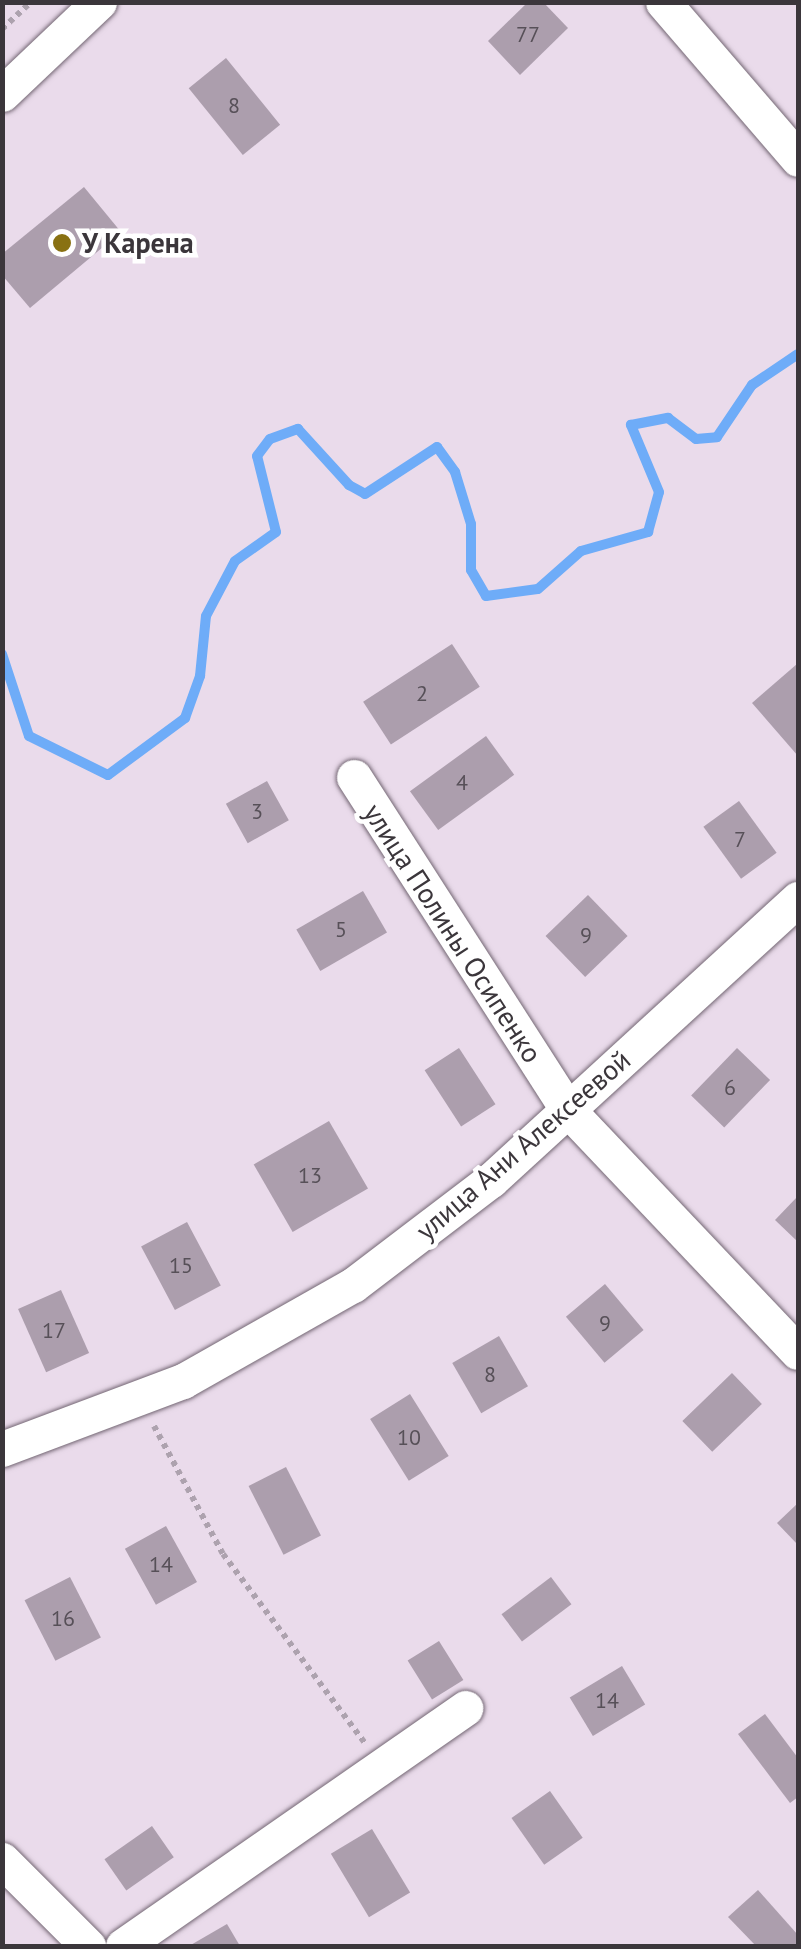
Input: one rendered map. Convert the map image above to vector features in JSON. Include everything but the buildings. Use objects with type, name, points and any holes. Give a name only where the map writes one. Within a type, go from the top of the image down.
[{"type":"street","points":[[2,94],[98,2]]},
{"type":"street","points":[[664,2],[798,159]]},
{"type":"street","name":"улица Полины Осипенко","points":[[354,777],[566,1108],[798,1352]]},
{"type":"street","name":"улица Ани Алексеевой","points":[[2,1449],[140,1397],[285,1327],[353,1285],[492,1180],[798,899]]},
{"type":"street","points":[[123,1946],[466,1708]]},
{"type":"street","points":[[2,1860],[88,1946]]},
{"type":"path","points":[[2,30],[31,2]]},
{"type":"path","points":[[140,1397],[223,1554],[382,1766]]},
{"type":"waterway","points":[[2,654],[29,736],[108,775],[185,718],[200,676],[206,616],[235,561],[276,532],[257,456],[270,439],[298,429],[349,485],[365,494],[437,447],[455,472],[471,524],[471,570],[486,596],[538,589],[581,551],[648,532],[659,492],[631,425],[668,418],[696,439],[717,437],[752,385],[798,354]]},
{"type":"place","name":"У Карена","points":[[62,243]]}]
